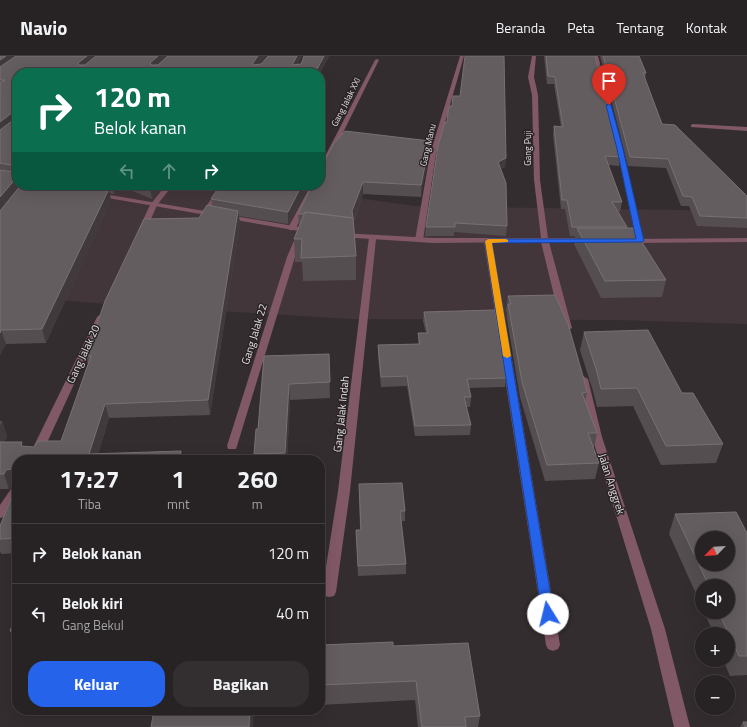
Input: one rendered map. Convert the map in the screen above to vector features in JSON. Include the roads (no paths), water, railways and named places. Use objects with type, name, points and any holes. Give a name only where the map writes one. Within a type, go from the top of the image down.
[{"type":"street","name":"Gang Manu","points":[[419,240],[433,154],[462,56]]},
{"type":"street","name":"Gang Puji","points":[[534,56],[530,77],[535,95],[537,180],[545,241]]},
{"type":"street","points":[[596,56],[620,149],[640,241]]},
{"type":"street","name":"Gang Jalak XXI","points":[[325,163],[376,60]]},
{"type":"street","points":[[693,126],[747,129]]},
{"type":"street","points":[[137,240],[154,205],[166,190]]},
{"type":"street","points":[[205,214],[221,190]]},
{"type":"street","points":[[292,228],[311,190]]},
{"type":"street","points":[[94,194],[318,232]]},
{"type":"street","name":"Gang Jalak 22","points":[[232,446],[291,257],[302,230]]},
{"type":"street","points":[[334,234],[372,239],[488,241],[595,240]]},
{"type":"street","name":"Gang Jalak Indah","points":[[329,592],[344,491],[372,239]]},
{"type":"street","points":[[617,240],[747,240]]},
{"type":"street","points":[[488,241],[553,645]]},
{"type":"street","points":[[545,241],[570,336]]},
{"type":"street","name":"Gang Jalak 20","points":[[35,455],[104,311]]},
{"type":"street","name":"Jalan Anggrek","points":[[580,370],[587,392],[597,437],[658,629],[682,727]]},
{"type":"street","points":[[0,514],[12,496]]}]
